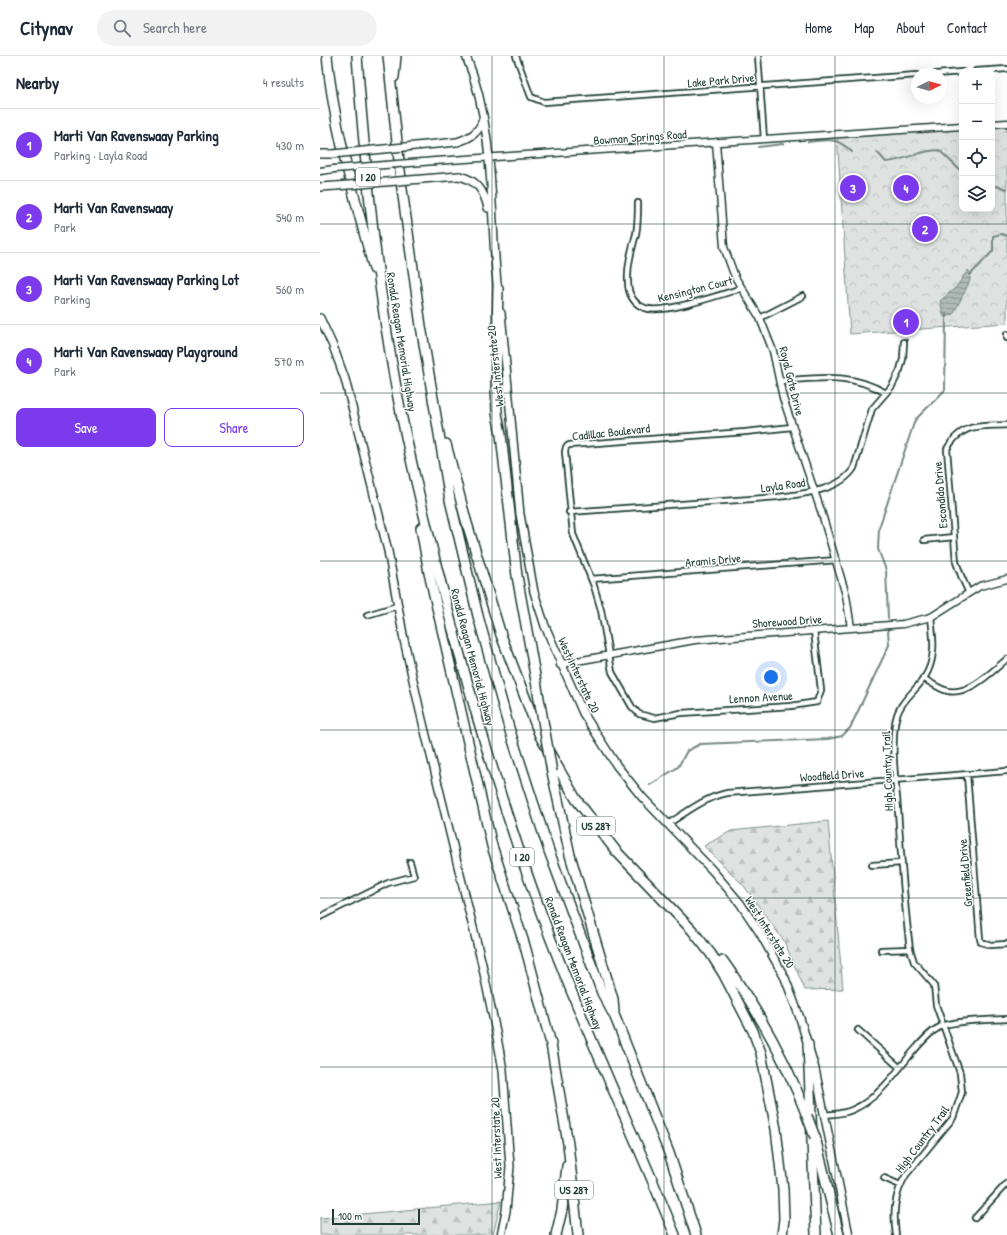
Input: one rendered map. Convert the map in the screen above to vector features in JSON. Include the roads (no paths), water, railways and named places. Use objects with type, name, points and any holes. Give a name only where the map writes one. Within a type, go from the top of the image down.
[{"type":"highway","points":[[327,56],[330,89],[342,151],[381,298]]},
{"type":"highway","name":"Ronald Reagan Memorial Highway","points":[[357,56],[381,298],[411,465],[469,692],[510,825],[563,972],[675,1235]]},
{"type":"highway","name":"Ronald Reagan Memorial Highway","points":[[388,56],[392,103],[409,241],[450,500],[492,670],[549,851],[602,993],[615,1017],[669,1153],[696,1235]]},
{"type":"highway","points":[[392,103],[396,56]]},
{"type":"highway","points":[[498,288],[496,387],[497,413],[502,435],[518,576],[552,772],[570,855],[613,998],[615,1017]]},
{"type":"highway","name":"US 287","points":[[432,392],[466,520],[501,635],[540,736],[576,799],[616,851],[692,930],[711,954],[742,1007],[762,1053],[776,1130],[783,1189],[784,1219],[782,1235]]},
{"type":"highway","name":"US 287","points":[[411,465],[428,573],[492,846],[525,946],[551,1044],[568,1144],[578,1235]]},
{"type":"highway","points":[[711,954],[721,960],[758,1012],[790,1072],[815,1137],[839,1235]]},
{"type":"highway","points":[[808,1044],[816,1235]]},
{"type":"highway","points":[[556,1235],[562,1210],[568,1144]]},
{"type":"main road","name":"West Interstate 20","points":[[466,56],[479,95],[484,116],[489,157],[492,224],[510,404],[516,482],[524,540],[534,592],[544,626],[560,665],[583,713],[602,744],[642,797],[712,870],[740,903],[760,933],[785,978],[800,1018],[815,1069],[849,1235]]},
{"type":"main road","points":[[320,154],[456,142],[475,134],[481,126],[484,116]]},
{"type":"main road","points":[[320,187],[459,176],[475,182],[481,189],[492,224]]},
{"type":"main road","name":"West Interstate 20","points":[[320,318],[333,346],[345,379],[388,551],[397,606],[420,711],[482,964],[503,1070],[510,1166],[506,1211],[501,1235]]},
{"type":"street","name":"Lake Park Drive","points":[[516,56],[530,94],[534,99],[544,102],[911,75]]},
{"type":"street","points":[[758,56],[764,139]]},
{"type":"street","points":[[995,70],[1007,69]]},
{"type":"street","points":[[947,73],[959,72]]},
{"type":"street","points":[[995,124],[1007,123]]},
{"type":"street","name":"Bowman Springs Road","points":[[320,170],[489,157],[959,126]]},
{"type":"street","name":"Royal Gate Drive","points":[[716,142],[724,247],[735,277],[760,318],[773,351],[792,427],[814,490],[846,594],[851,628]]},
{"type":"street","name":"Kensington Court","points":[[638,203],[636,232],[632,249],[628,282],[631,296],[639,306],[646,309],[663,309],[742,288]]},
{"type":"street","points":[[760,318],[803,296]]},
{"type":"street","name":"Layla Road","points":[[569,512],[770,497],[814,490],[838,482],[849,476],[855,465],[872,409],[886,393],[900,370],[903,359],[904,342]]},
{"type":"street","points":[[780,382],[845,378],[874,386],[886,393]]},
{"type":"street","name":"Escondido Drive","points":[[969,592],[956,562],[947,449],[953,438],[963,430],[1007,425]]},
{"type":"street","name":"Cadillac Boulevard","points":[[636,711],[623,693],[612,672],[607,655],[601,610],[591,579],[573,534],[569,512],[565,452],[566,447],[569,445],[745,432],[792,427]]},
{"type":"street","name":"Escondido Drive","points":[[924,540],[954,537]]},
{"type":"street","name":"Aramis Drive","points":[[591,579],[836,560]]},
{"type":"street","name":"Shorewood Drive","points":[[560,665],[607,655],[695,640],[903,624],[931,617],[980,586],[1007,579]]},
{"type":"street","points":[[367,615],[397,606]]},
{"type":"street","name":"High Country Trail","points":[[896,1235],[895,1201],[900,1185],[906,1175],[953,1118],[962,1092],[960,1073],[936,1005],[934,985],[914,962],[910,950],[894,756],[895,723],[903,701],[923,678],[932,658],[934,643],[931,617]]},
{"type":"street","name":"Lennon Avenue","points":[[636,711],[639,714],[654,718],[681,712],[791,706],[817,702],[821,690],[814,630]]},
{"type":"street","points":[[923,678],[944,690],[956,691],[968,688],[1007,659]]},
{"type":"street","name":"Woodfield Drive","points":[[668,824],[703,801],[715,795],[727,793],[1007,771]]},
{"type":"street","name":"Greenfield Drive","points":[[967,775],[980,939],[981,942],[986,944],[1007,944]]},
{"type":"street","points":[[320,917],[388,883],[414,876],[410,862]]},
{"type":"street","points":[[872,866],[902,863]]},
{"type":"street","points":[[881,950],[910,950]]},
{"type":"street","points":[[824,1115],[853,1110],[866,1103],[900,1068],[918,1046],[938,1028],[943,1026],[1007,1019]]},
{"type":"street","points":[[858,1030],[900,1068]]},
{"type":"street","name":"High Country Trail","points":[[884,1178],[900,1185]]},
{"type":"street","points":[[975,1218],[1007,1183]]},
{"type":"waterway","points":[[808,142],[832,140],[841,143],[852,152]]},
{"type":"waterway","points":[[758,147],[783,144]]},
{"type":"waterway","points":[[877,152],[886,162],[899,160],[932,150],[939,150],[959,169]]},
{"type":"waterway","points":[[995,186],[1007,189]]},
{"type":"waterway","points":[[970,275],[993,251],[993,236],[1001,234],[1007,236]]},
{"type":"waterway","points":[[888,618],[886,570],[878,549],[879,528],[915,420],[945,390],[946,314]]},
{"type":"waterway","points":[[650,785],[678,767],[687,751],[700,744],[828,739],[842,736],[850,728],[889,645],[888,630]]},
{"type":"place","name":"Marti Van Ravenswaay Parking Lot","points":[[853,188]]},
{"type":"place","name":"Marti Van Ravenswaay Playground","points":[[906,188]]},
{"type":"place","name":"Marti Van Ravenswaay","points":[[925,229]]},
{"type":"place","name":"Marti Van Ravenswaay Parking","points":[[906,322]]}]
